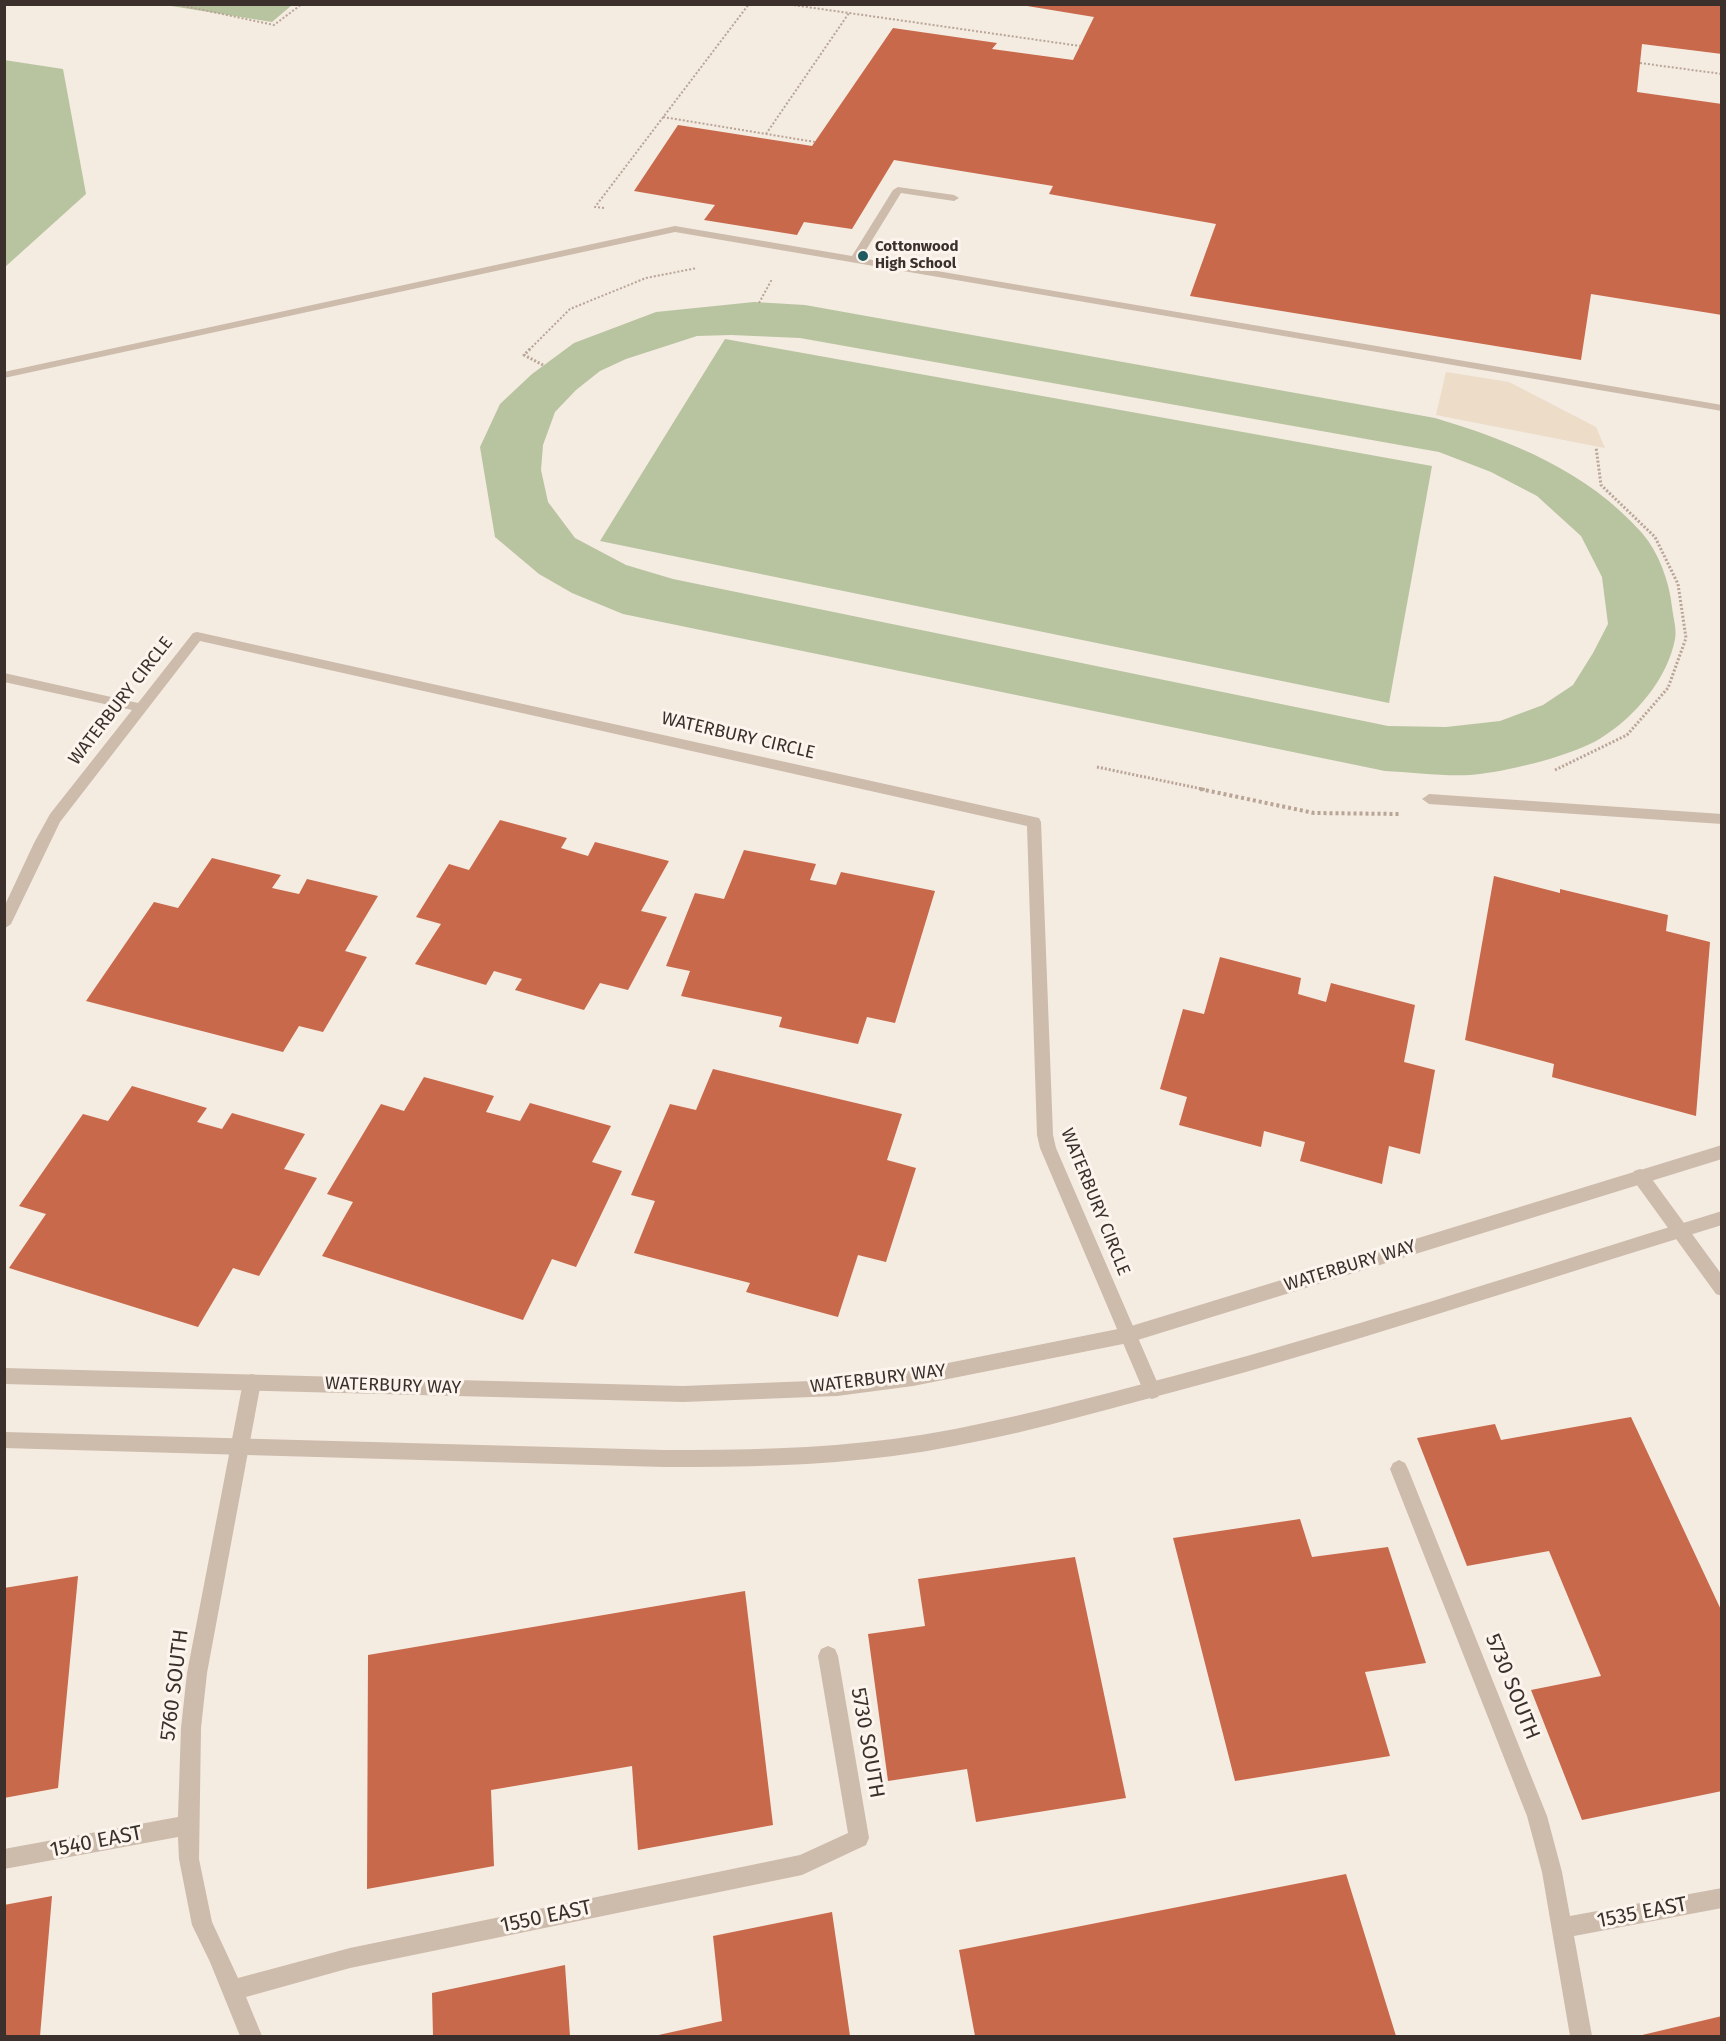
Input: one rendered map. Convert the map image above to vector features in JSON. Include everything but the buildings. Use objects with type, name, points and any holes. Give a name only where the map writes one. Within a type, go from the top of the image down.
[{"type":"street","points":[[855,260],[898,190],[954,198]]},
{"type":"street","points":[[4,375],[675,229],[1722,408]]},
{"type":"street","name":"WATERBURY CIRCLE","points":[[4,924],[51,823],[197,636],[1034,822],[1045,1135],[1048,1148],[1152,1391]]},
{"type":"street","points":[[4,677],[141,708]]},
{"type":"street","points":[[1429,799],[1722,819]]},
{"type":"street","name":"WATERBURY WAY","points":[[4,1376],[683,1394],[837,1388],[913,1378],[1128,1335],[1722,1152]]},
{"type":"street","points":[[1640,1176],[1722,1290]]},
{"type":"street","points":[[4,1440],[241,1444],[669,1460],[865,1451],[932,1441],[1020,1423],[1152,1391],[1245,1365],[1722,1218]]},
{"type":"street","name":"5760 SOUTH","points":[[252,1382],[197,1673],[191,1728],[188,1825],[189,1859],[202,1925],[218,1954],[252,2037]]},
{"type":"street","name":"5730 SOUTH","points":[[1399,1469],[1537,1816],[1552,1872],[1581,2037]]},
{"type":"street","name":"5730 SOUTH","points":[[828,1656],[859,1838]]},
{"type":"street","name":"1540 EAST","points":[[4,1859],[188,1825]]},
{"type":"street","name":"1550 EAST","points":[[231,1990],[350,1958],[802,1865],[859,1838]]},
{"type":"street","name":"1535 EAST","points":[[1562,1928],[1722,1898]]},
{"type":"path","points":[[175,4],[274,25],[302,4]]},
{"type":"path","points":[[605,208],[595,207],[749,4]]},
{"type":"path","points":[[786,4],[1080,46]]},
{"type":"path","points":[[766,134],[849,13]]},
{"type":"path","points":[[1640,63],[1722,74]]},
{"type":"path","points":[[663,117],[815,142]]},
{"type":"path","points":[[759,303],[775,275]]},
{"type":"path","points":[[1551,771],[1627,735],[1668,688],[1686,638],[1678,584],[1655,537],[1601,485],[1596,447]]},
{"type":"path","points":[[1097,767],[1314,813],[1404,814]]},
{"type":"green space","points":[[165,5],[292,5],[272,22]]},
{"type":"green space","points":[[4,60],[63,69],[86,194],[5,267]]},
{"type":"green space","points":[[754,302],[805,305],[1435,418],[1464,427],[1520,448],[1573,475],[1620,511],[1642,533],[1658,558],[1671,597],[1676,631],[1671,654],[1657,682],[1638,708],[1601,738],[1543,761],[1494,772],[1446,775],[1385,771],[623,614],[572,593],[539,574],[495,537],[480,447],[500,404],[532,374],[574,343],[656,312]],"holes":[[[697,336],[800,338],[1439,452],[1491,472],[1537,496],[1581,536],[1602,577],[1608,624],[1573,685],[1543,705],[1500,721],[1446,727],[1388,726],[673,579],[626,565],[575,538],[548,502],[541,470],[543,445],[555,412],[576,390],[600,371],[626,359]]]},
{"type":"green space","points":[[725,339],[1432,466],[1389,703],[600,541]]},
{"type":"shaded area","points":[[1446,372],[1509,382],[1596,427],[1605,448],[1436,415]]},
{"type":"place","name":"Cottonwood High School","points":[[863,256]]}]
